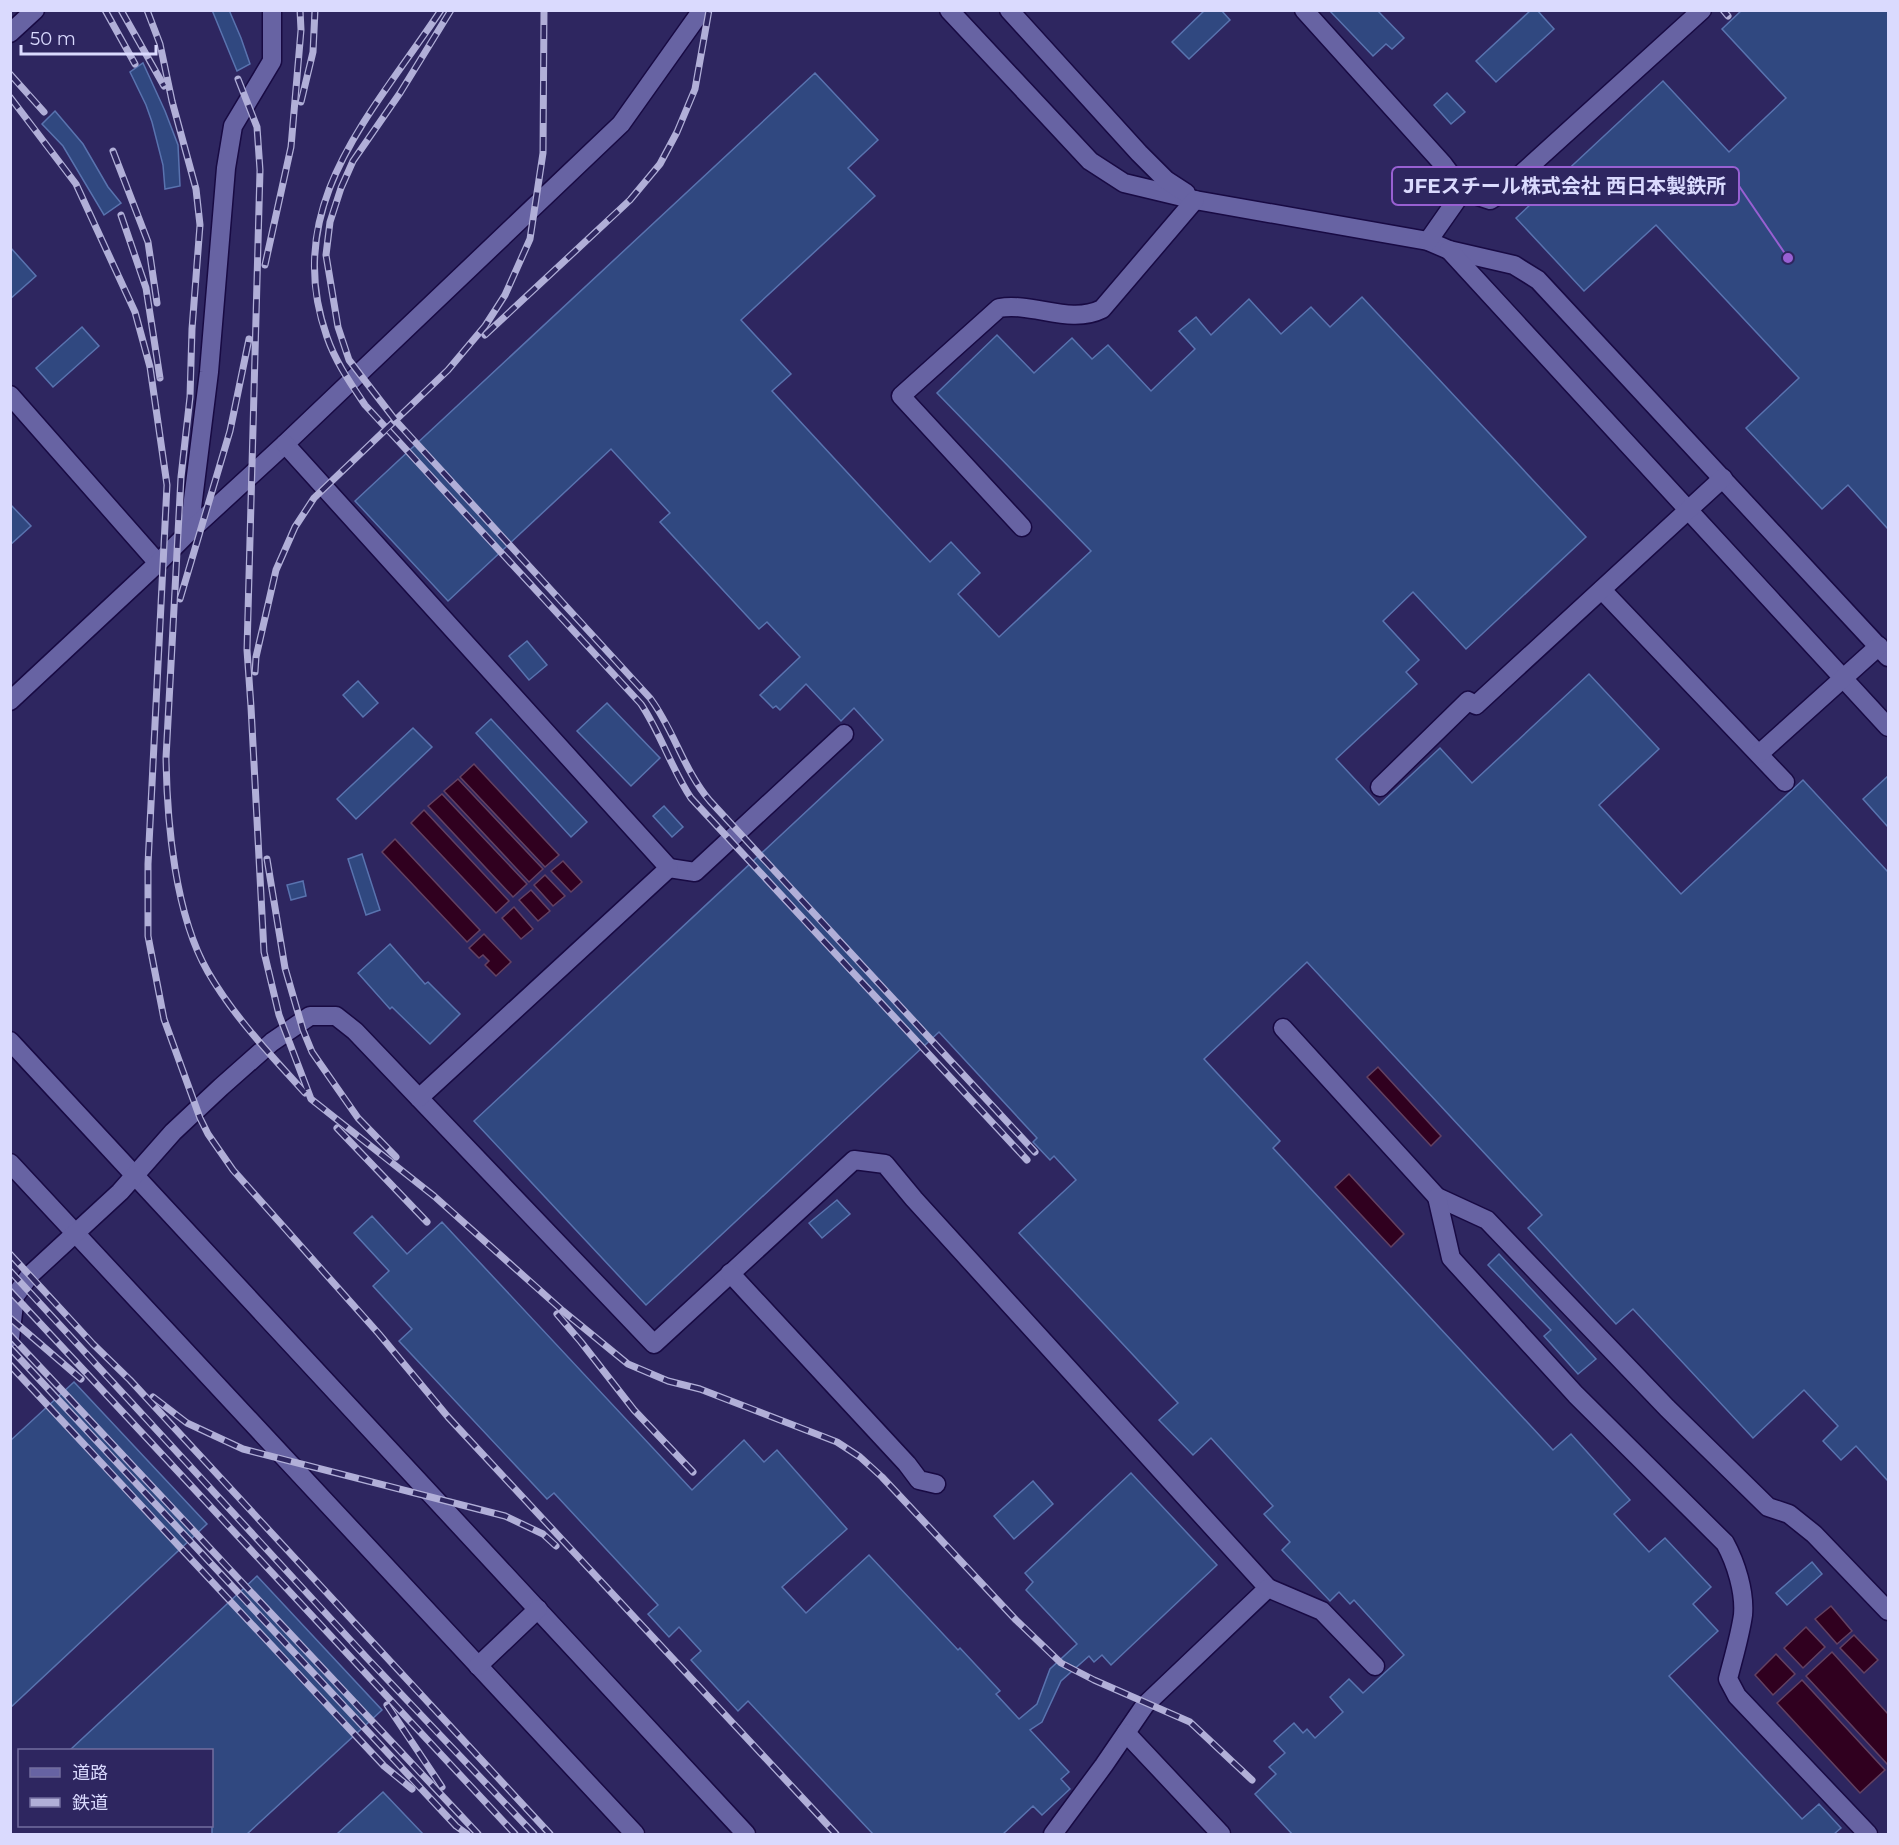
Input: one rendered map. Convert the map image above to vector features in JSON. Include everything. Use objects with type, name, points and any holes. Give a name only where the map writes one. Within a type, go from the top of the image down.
[{"type":"lane","points":[[10,33],[35,10]]},
{"type":"lane","points":[[189,531],[209,372],[226,168],[233,126],[272,61],[272,10]]},
{"type":"lane","points":[[10,701],[158,563],[189,531],[285,444],[621,124],[702,10]]},
{"type":"lane","points":[[949,10],[1090,161],[1124,183],[1195,200],[1428,241],[1449,250],[1514,265],[1538,280],[1884,651],[1843,678],[1759,754]]},
{"type":"lane","points":[[1009,10],[1166,180],[1195,200]]},
{"type":"lane","points":[[1304,10],[1443,164],[1463,191],[1490,200],[1702,10]]},
{"type":"lane","points":[[1428,241],[1463,191]]},
{"type":"lane","points":[[1022,527],[901,396],[999,308],[1013,306],[1077,315],[1090,315],[1102,309],[1195,200]]},
{"type":"lane","points":[[1449,250],[1888,727]]},
{"type":"lane","points":[[10,395],[158,563]]},
{"type":"lane","points":[[285,444],[669,868],[695,872],[844,734]]},
{"type":"lane","points":[[1380,786],[1468,701],[1476,705],[1723,478]]},
{"type":"lane","points":[[1602,590],[1785,782]]},
{"type":"lane","points":[[418,1098],[669,868]]},
{"type":"lane","points":[[10,1338],[15,1296],[30,1275],[120,1192],[173,1132],[272,1042],[310,1016],[336,1016],[355,1031],[654,1344],[854,1160],[885,1164],[914,1199],[1268,1588],[1322,1611],[1375,1666]]},
{"type":"lane","points":[[1283,1028],[1437,1197],[1487,1220],[1667,1408],[1768,1507],[1789,1514],[1814,1534],[1888,1611]]},
{"type":"lane","points":[[10,1041],[746,1834]]},
{"type":"lane","points":[[10,1163],[635,1834]]},
{"type":"lane","points":[[1437,1197],[1451,1258],[1576,1395],[1725,1543],[1734,1558],[1743,1600],[1743,1615],[1728,1679],[1737,1696],[1869,1834]]},
{"type":"lane","points":[[730,1273],[908,1464],[919,1480],[936,1484]]},
{"type":"lane","points":[[1053,1834],[1145,1705],[1268,1588]]},
{"type":"lane","points":[[478,1666],[538,1609]]},
{"type":"lane","points":[[1126,1733],[1221,1834]]},
{"type":"shaded area","points":[[474,764],[559,855],[545,867],[460,777]]},
{"type":"shaded area","points":[[458,779],[543,869],[529,882],[444,791]]},
{"type":"shaded area","points":[[442,794],[527,884],[513,897],[428,806]]},
{"type":"shaded area","points":[[424,810],[509,901],[496,913],[411,823]]},
{"type":"shaded area","points":[[395,839],[480,930],[467,942],[382,852]]},
{"type":"shaded area","points":[[563,861],[582,882],[571,892],[551,871]]},
{"type":"shaded area","points":[[545,875],[565,896],[553,906],[534,885]]},
{"type":"shaded area","points":[[531,890],[550,911],[538,921],[519,900]]},
{"type":"shaded area","points":[[514,907],[533,929],[521,939],[502,918]]},
{"type":"shaded area","points":[[484,934],[511,962],[496,976],[485,965],[489,961],[483,955],[479,958],[469,948]]},
{"type":"shaded area","points":[[1378,1067],[1441,1136],[1431,1146],[1367,1077]]},
{"type":"shaded area","points":[[1349,1174],[1404,1234],[1391,1247],[1335,1187]]},
{"type":"shaded area","points":[[1831,1606],[1852,1631],[1837,1644],[1815,1619]]},
{"type":"shaded area","points":[[1806,1627],[1825,1647],[1803,1668],[1784,1648]]},
{"type":"shaded area","points":[[1854,1635],[1878,1660],[1864,1673],[1840,1648]]},
{"type":"shaded area","points":[[1832,1652],[1888,1714],[1888,1765],[1806,1676]]},
{"type":"shaded area","points":[[1776,1654],[1795,1674],[1773,1695],[1755,1675]]},
{"type":"shaded area","points":[[1802,1680],[1885,1770],[1860,1793],[1777,1703]]},
{"type":"building","points":[[212,10],[229,10],[250,64],[237,71]]},
{"type":"building","points":[[1205,10],[1221,10],[1230,20],[1189,59],[1172,42]]},
{"type":"building","points":[[1329,10],[1377,10],[1404,38],[1392,49],[1386,44],[1373,56]]},
{"type":"building","points":[[1531,10],[1537,10],[1554,29],[1496,82],[1476,61]]},
{"type":"building","points":[[1742,10],[1888,10],[1888,529],[1848,485],[1822,509],[1746,428],[1799,378],[1656,225],[1584,291],[1516,218],[1663,81],[1729,152],[1786,98],[1722,29]]},
{"type":"building","points":[[143,63],[178,145],[180,186],[165,189],[163,165],[152,122],[130,72]]},
{"type":"building","points":[[815,73],[878,140],[848,168],[875,196],[741,320],[791,374],[772,391],[930,562],[951,542],[980,573],[958,594],[999,637],[1091,551],[937,393],[997,335],[1034,373],[1072,338],[1092,359],[1108,345],[1151,391],[1195,349],[1179,331],[1196,317],[1211,335],[1249,299],[1281,334],[1311,307],[1330,327],[1362,297],[1586,537],[1466,649],[1413,592],[1383,621],[1419,660],[1406,672],[1417,684],[1336,759],[1379,805],[1440,748],[1472,783],[1589,674],[1659,749],[1599,805],[1681,894],[1803,780],[1888,872],[1888,1481],[1856,1446],[1841,1460],[1823,1441],[1838,1426],[1804,1390],[1753,1438],[1633,1309],[1616,1324],[1528,1228],[1542,1215],[1307,962],[1204,1059],[1280,1141],[1273,1148],[1553,1450],[1571,1434],[1630,1500],[1614,1514],[1649,1552],[1665,1538],[1711,1587],[1693,1604],[1718,1631],[1669,1676],[1802,1819],[1819,1804],[1841,1828],[1834,1834],[1292,1834],[1255,1794],[1276,1774],[1269,1767],[1285,1753],[1274,1741],[1294,1723],[1303,1733],[1307,1729],[1315,1738],[1343,1712],[1330,1697],[1349,1679],[1363,1693],[1404,1655],[1354,1600],[1350,1604],[1339,1592],[1330,1601],[1282,1550],[1290,1542],[1264,1514],[1273,1506],[1211,1438],[1193,1455],[1159,1420],[1178,1403],[1019,1233],[1076,1180],[1054,1156],[1050,1160],[1033,1142],[1037,1138],[939,1032],[646,1305],[474,1121],[883,740],[854,708],[841,721],[806,684],[780,710],[776,706],[773,708],[760,695],[800,657],[767,622],[759,629],[660,522],[670,513],[611,449],[448,601],[355,501]]},
{"type":"building","points":[[1447,93],[1465,112],[1451,124],[1434,105]]},
{"type":"building","points":[[55,111],[83,144],[108,187],[121,203],[104,215],[63,146],[42,124]]},
{"type":"building","points":[[10,247],[36,276],[10,299]]},
{"type":"building","points":[[82,327],[99,346],[53,387],[36,368]]},
{"type":"building","points":[[10,504],[31,526],[10,545]]},
{"type":"building","points":[[527,641],[547,665],[529,680],[509,656]]},
{"type":"building","points":[[358,681],[378,703],[363,717],[343,695]]},
{"type":"building","points":[[607,703],[660,758],[631,786],[577,731]]},
{"type":"building","points":[[491,719],[587,822],[571,837],[476,733]]},
{"type":"building","points":[[413,728],[432,747],[356,819],[337,799]]},
{"type":"building","points":[[1888,776],[1888,827],[1863,799]]},
{"type":"building","points":[[664,806],[683,827],[672,837],[653,816]]},
{"type":"building","points":[[362,854],[380,910],[366,915],[348,859]]},
{"type":"building","points":[[303,881],[306,896],[291,900],[287,885]]},
{"type":"building","points":[[390,944],[425,984],[428,982],[460,1014],[430,1044],[392,1007],[390,1009],[358,973]]},
{"type":"building","points":[[837,1200],[850,1214],[822,1238],[809,1223]]},
{"type":"building","points":[[372,1216],[407,1254],[442,1222],[692,1490],[744,1440],[764,1462],[777,1450],[847,1529],[782,1587],[806,1613],[869,1555],[958,1650],[960,1648],[1000,1691],[996,1694],[1019,1719],[1037,1704],[1050,1669],[1077,1644],[1026,1590],[1033,1582],[1025,1573],[1131,1473],[1217,1565],[1111,1665],[1102,1655],[1094,1662],[1089,1656],[1061,1681],[1042,1722],[1030,1730],[1069,1772],[1061,1779],[1070,1789],[1042,1815],[1033,1806],[1003,1834],[873,1834],[748,1701],[738,1711],[691,1660],[701,1651],[679,1627],[669,1637],[648,1614],[658,1605],[554,1493],[547,1499],[399,1341],[412,1329],[373,1286],[389,1271],[354,1233]]},
{"type":"building","points":[[1499,1254],[1596,1359],[1578,1374],[1544,1336],[1551,1330],[1488,1265]]},
{"type":"building","points":[[74,1382],[207,1524],[10,1708],[10,1441]]},
{"type":"building","points":[[1033,1481],[1053,1504],[1014,1539],[994,1516]]},
{"type":"building","points":[[1812,1562],[1822,1574],[1787,1605],[1776,1593]]},
{"type":"building","points":[[257,1576],[382,1710],[247,1834],[212,1834],[213,1749],[71,1749]]},
{"type":"building","points":[[383,1792],[423,1834],[337,1834]]},
{"type":"railway","points":[[105,10],[135,64]]},
{"type":"railway","points":[[121,10],[164,86]]},
{"type":"railway","points":[[147,10],[160,44],[172,101],[196,189],[200,225],[192,329],[190,397],[181,477],[166,758],[168,811],[175,868],[188,924],[208,972],[241,1020],[305,1093]]},
{"type":"railway","points":[[265,265],[291,147],[301,30],[300,10]]},
{"type":"railway","points":[[301,102],[313,52],[315,10]]},
{"type":"railway","points":[[441,10],[363,124],[341,163],[324,203],[315,245],[316,289],[327,337],[334,355],[365,405],[641,704],[691,798],[1027,1160]]},
{"type":"railway","points":[[451,10],[400,93],[353,161],[330,222],[326,255],[338,327],[349,360],[396,421],[650,698],[666,723],[693,777],[710,801],[1035,1152]]},
{"type":"railway","points":[[255,672],[256,657],[276,570],[295,527],[314,498],[448,370],[485,326],[505,295],[530,239],[543,153],[544,10]]},
{"type":"railway","points":[[485,335],[630,200],[660,164],[677,132],[695,89],[709,10]]},
{"type":"railway","points":[[1723,10],[1728,16]]},
{"type":"railway","points":[[10,74],[44,112]]},
{"type":"railway","points":[[238,79],[257,127],[260,170],[247,650],[264,952],[279,1015],[311,1099],[434,1196],[563,1311],[628,1364],[668,1381],[700,1389],[837,1442],[860,1457],[882,1477],[1016,1620],[1061,1663],[1190,1722],[1252,1780]]},
{"type":"railway","points":[[10,97],[76,184],[135,312],[150,367],[167,485],[148,864],[148,936],[164,1019],[200,1118],[208,1134],[233,1170],[379,1334],[448,1417],[836,1834]]},
{"type":"railway","points":[[113,151],[148,242],[157,303]]},
{"type":"railway","points":[[121,215],[146,288],[160,378]]},
{"type":"railway","points":[[180,599],[230,431],[249,339]]},
{"type":"railway","points":[[267,859],[285,968],[303,1030],[312,1052],[358,1118],[396,1157]]},
{"type":"railway","points":[[337,1128],[427,1222]]},
{"type":"railway","points":[[10,1254],[93,1344],[130,1380],[550,1834]]},
{"type":"railway","points":[[10,1271],[366,1657],[534,1834]]},
{"type":"railway","points":[[10,1291],[515,1834]]},
{"type":"railway","points":[[557,1314],[634,1410],[693,1472]]},
{"type":"railway","points":[[10,1318],[81,1379]]},
{"type":"railway","points":[[10,1335],[478,1834]]},
{"type":"railway","points":[[10,1348],[456,1826],[467,1834]]},
{"type":"railway","points":[[10,1365],[384,1766],[412,1789]]},
{"type":"railway","points":[[153,1397],[187,1423],[243,1449],[505,1516],[543,1534],[556,1546]]},
{"type":"railway","points":[[387,1705],[442,1787]]},
{"type":"place","name":"JFEスチール株式会社 西日本製鉄所","points":[[1788,258]]}]
